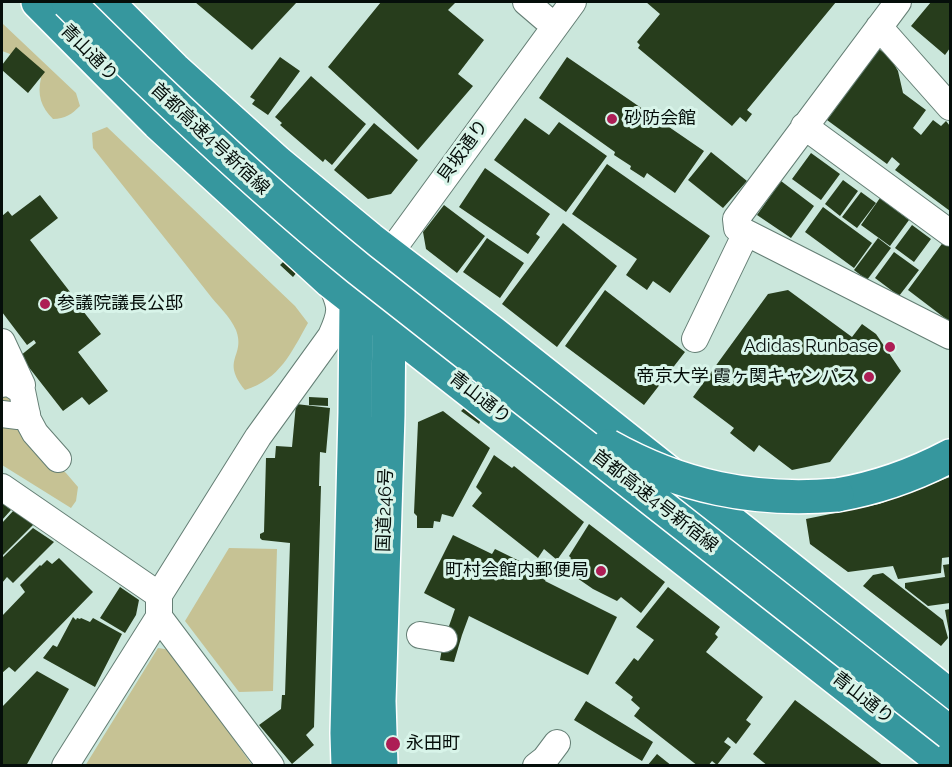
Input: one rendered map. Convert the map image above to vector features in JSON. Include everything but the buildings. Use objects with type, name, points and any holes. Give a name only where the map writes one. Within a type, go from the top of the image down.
[{"type":"highway","name":"青山通り","points":[[38,2],[158,123],[345,275],[356,302],[948,765]]},
{"type":"highway","name":"首都高速4号新宿線","points":[[68,2],[215,145],[292,214],[345,275],[951,733]]},
{"type":"highway","points":[[107,2],[174,69],[277,162],[388,254],[493,333],[951,696]]},
{"type":"highway","name":"国道246号","points":[[381,765],[379,701],[390,328],[388,254]]},
{"type":"highway","name":"首都高速4号新宿線","points":[[345,275],[609,446],[663,474],[693,483],[771,497],[837,495],[907,477],[951,456]]},
{"type":"highway","name":"国道246号","points":[[348,765],[356,302]]},
{"type":"street","points":[[526,2],[554,26]]},
{"type":"street","name":"貝坂通り","points":[[356,302],[388,254],[573,2]]},
{"type":"street","points":[[898,2],[736,219],[737,228],[951,336]]},
{"type":"street","points":[[879,27],[951,107]]},
{"type":"street","points":[[804,126],[951,233]]},
{"type":"street","points":[[695,339],[746,233]]},
{"type":"street","points":[[65,765],[258,437],[331,336],[340,318],[338,299],[345,275]]},
{"type":"street","points":[[2,342],[19,383],[34,433],[58,459]]},
{"type":"street","points":[[2,414],[18,416],[27,414]]},
{"type":"street","points":[[2,487],[159,606],[271,765]]},
{"type":"street","points":[[349,634],[381,635]]},
{"type":"street","points":[[536,765],[545,759],[558,743]]},
{"type":"shaded area","points":[[2,23],[76,93],[80,106],[65,117],[53,119],[43,105],[40,95],[41,78],[24,61],[2,51]]},
{"type":"shaded area","points":[[107,127],[295,306],[308,323],[283,364],[267,379],[245,390],[238,380],[234,365],[238,339],[236,330],[227,315],[93,148],[92,133]]},
{"type":"shaded area","points":[[2,351],[35,445],[78,487],[76,501],[71,508],[2,465]]},
{"type":"shaded area","points":[[229,548],[277,549],[273,691],[239,692],[185,621]]},
{"type":"shaded area","points":[[158,648],[171,650],[252,765],[85,766]]},
{"type":"place","name":"砂防会館","points":[[612,119]]},
{"type":"place","name":"参議院議長公邸","points":[[45,304]]},
{"type":"place","name":"Adidas Runbase","points":[[890,347]]},
{"type":"place","name":"帝京大学 霞ヶ関キャンパス","points":[[869,377]]},
{"type":"place","name":"町村会館内郵便局","points":[[601,571]]},
{"type":"place","name":"永田町","points":[[393,744]]}]
